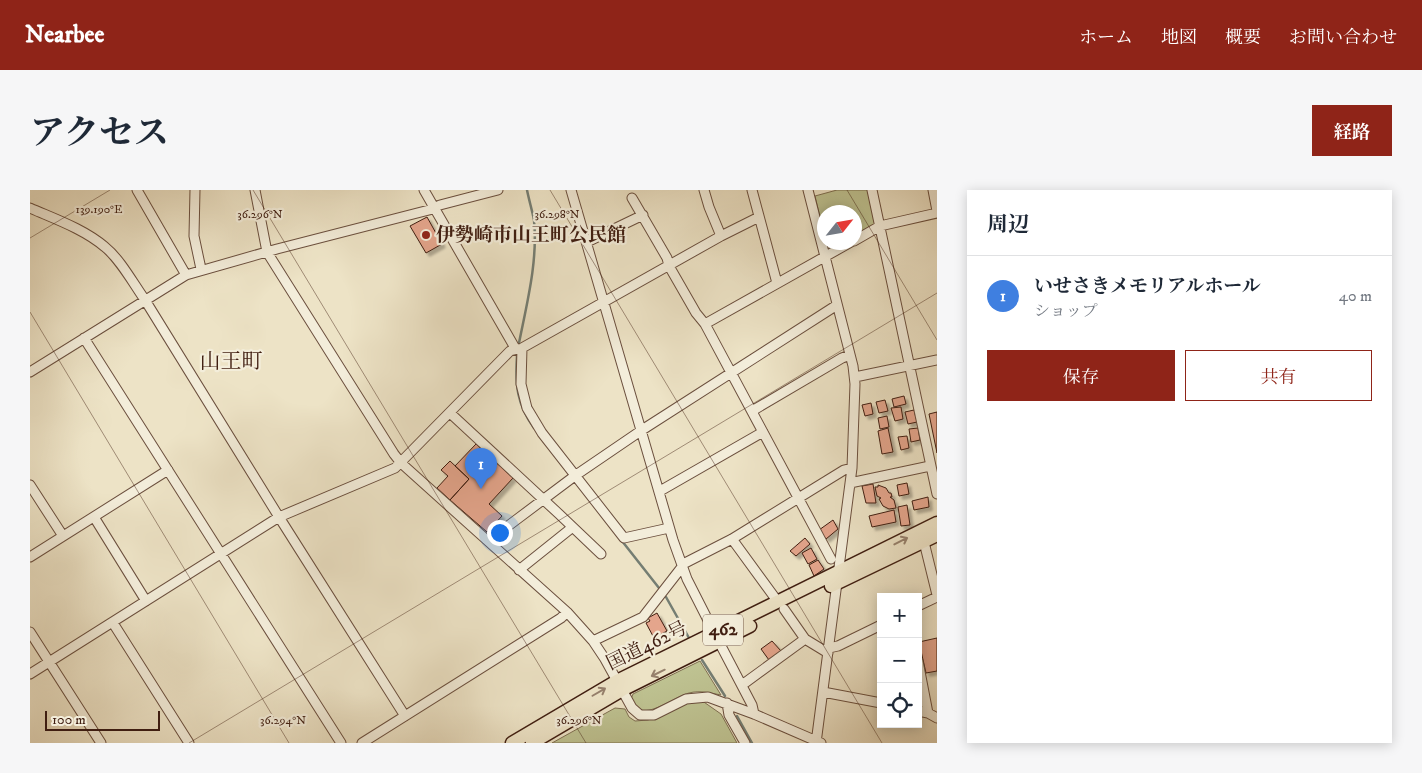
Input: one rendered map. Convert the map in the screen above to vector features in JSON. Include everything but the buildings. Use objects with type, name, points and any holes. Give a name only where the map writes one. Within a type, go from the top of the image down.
[{"type":"highway","name":"国道462号","points":[[512,743],[620,686],[838,578],[937,523]]},
{"type":"highway","name":"国道462号","points":[[838,578],[937,535]]},
{"type":"highway","name":"国道462号","points":[[532,743],[620,686]]},
{"type":"street","points":[[137,190],[186,275]]},
{"type":"street","points":[[196,190],[194,236],[201,269]]},
{"type":"street","points":[[255,190],[267,252],[401,463],[567,612],[593,641],[635,712],[643,715],[654,714],[678,702],[694,697],[708,696],[818,742],[852,468],[855,377],[808,190]]},
{"type":"street","points":[[424,190],[518,348],[521,384],[527,408],[542,433],[624,538],[669,528]]},
{"type":"street","points":[[571,190],[682,567],[752,705],[754,714]]},
{"type":"street","points":[[704,190],[721,236]]},
{"type":"street","points":[[752,190],[777,283]]},
{"type":"street","points":[[872,190],[937,494]]},
{"type":"street","points":[[862,236],[880,226],[937,212],[935,190]]},
{"type":"street","points":[[30,372],[144,300],[186,275],[201,269],[493,191]]},
{"type":"street","points":[[632,198],[667,258],[669,266],[696,313],[705,324],[731,371],[831,559]]},
{"type":"street","points":[[30,208],[86,233],[107,248],[144,300],[405,716]]},
{"type":"street","points":[[587,242],[643,215]]},
{"type":"street","points":[[30,674],[279,517],[395,468],[510,351],[605,302],[758,217]]},
{"type":"street","points":[[705,324],[837,250]]},
{"type":"street","points":[[488,541],[576,475],[642,430],[836,304]]},
{"type":"street","points":[[84,338],[341,743]]},
{"type":"street","points":[[752,411],[850,355]]},
{"type":"street","points":[[855,377],[937,360]]},
{"type":"street","points":[[450,413],[601,554]]},
{"type":"street","points":[[660,491],[763,432]]},
{"type":"street","points":[[850,483],[930,466]]},
{"type":"street","points":[[593,641],[643,617],[685,563],[732,539],[844,470],[852,468]]},
{"type":"street","points":[[30,557],[168,470]]},
{"type":"street","points":[[30,485],[63,536]]},
{"type":"street","points":[[94,517],[146,601]]},
{"type":"street","points":[[520,570],[569,530]]},
{"type":"street","points":[[732,539],[805,639],[829,650],[877,627]]},
{"type":"street","points":[[922,604],[937,596],[924,542]]},
{"type":"street","points":[[362,743],[567,612]]},
{"type":"street","points":[[113,623],[189,743]]},
{"type":"street","points":[[30,632],[101,743]]},
{"type":"street","points":[[742,685],[805,639]]},
{"type":"street","points":[[922,681],[928,713]]},
{"type":"street","points":[[823,692],[877,703]]},
{"type":"street","points":[[727,703],[729,715],[745,743]]},
{"type":"street","points":[[922,712],[937,718]]},
{"type":"green space","points":[[837,190],[869,190],[875,223],[862,232],[862,205],[817,205],[815,196]]},
{"type":"green space","points":[[700,661],[721,695],[693,692],[646,711],[635,706],[631,699],[633,694]]},
{"type":"green space","points":[[701,700],[721,714],[737,743],[552,743],[615,708],[625,709],[629,717],[635,721],[648,720],[684,704]]},
{"type":"waterway","points":[[519,343],[531,282],[535,235],[534,220],[527,190]]},
{"type":"waterway","points":[[517,356],[516,376],[518,394],[524,411],[534,428]]},
{"type":"waterway","points":[[622,541],[659,588]]},
{"type":"waterway","points":[[666,597],[689,638]]},
{"type":"waterway","points":[[702,660],[725,696]]},
{"type":"waterway","points":[[737,716],[752,743]]},
{"type":"place","name":"伊勢崎市山王町公民館","points":[[426,235]]},
{"type":"place","name":"いせさきメモリアルホール","points":[[481,489]]},
{"type":"district","name":"山王町","points":[[231,362]]}]
